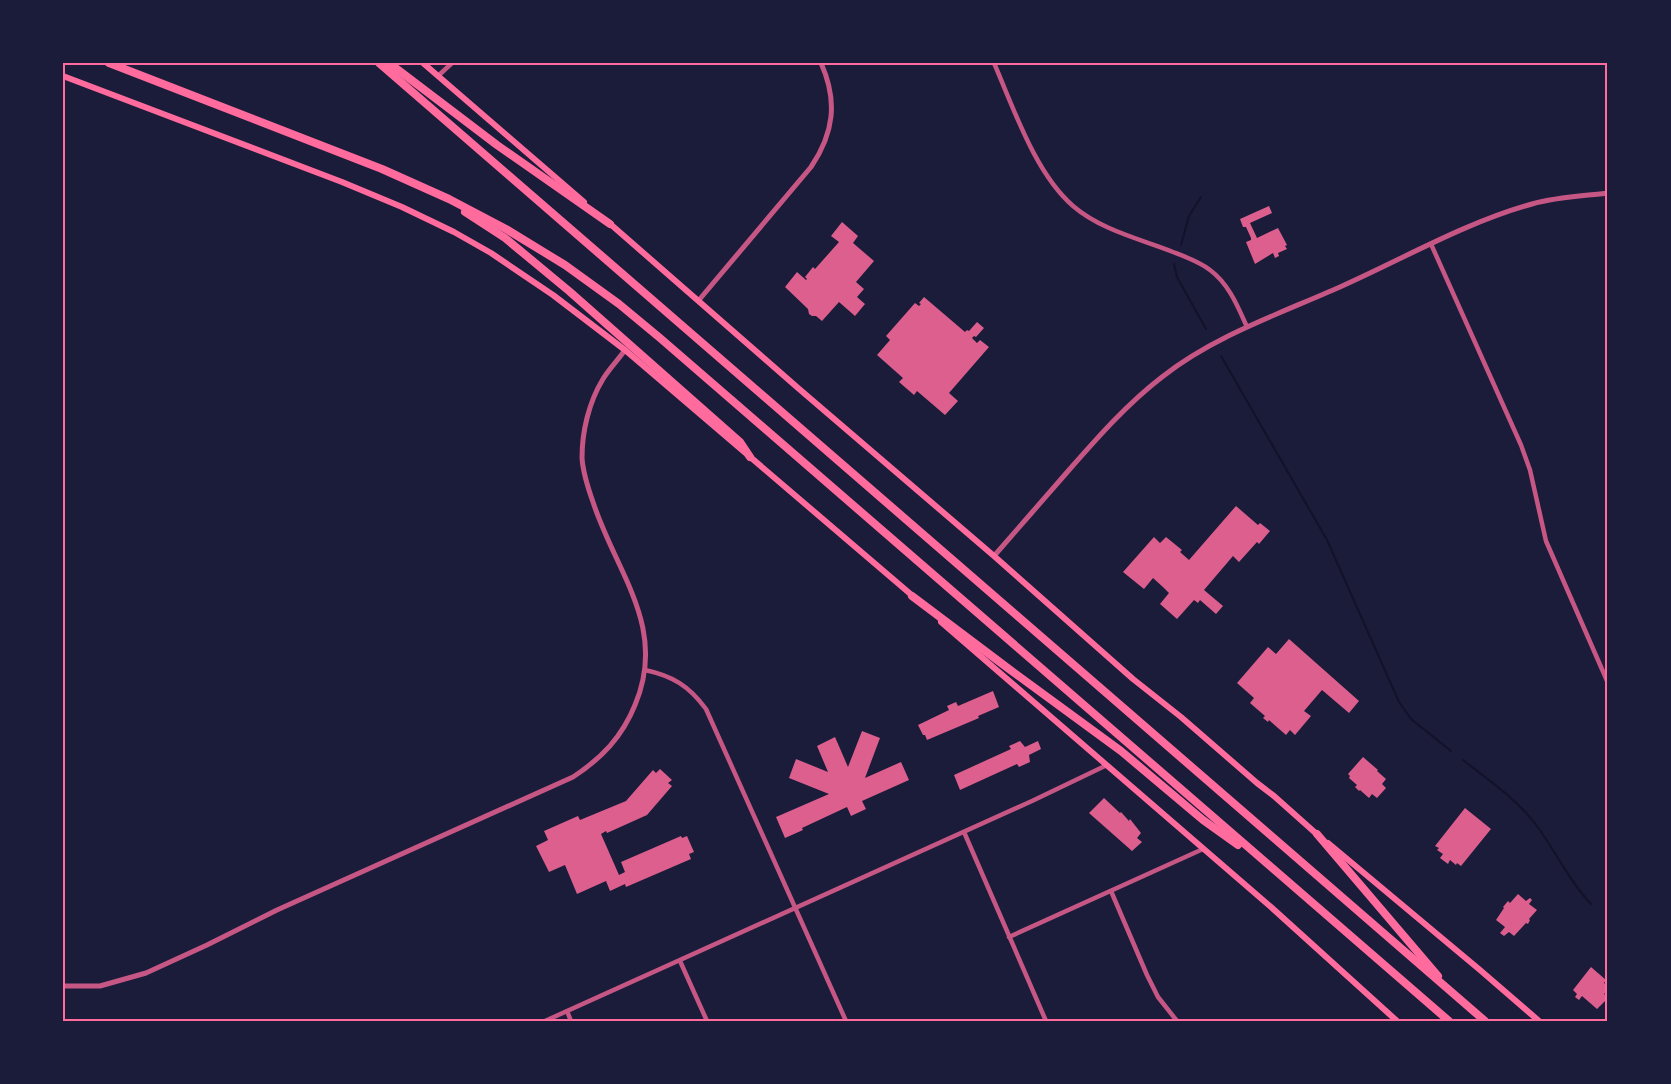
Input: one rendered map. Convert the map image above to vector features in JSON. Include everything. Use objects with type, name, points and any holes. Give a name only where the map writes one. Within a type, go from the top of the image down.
[{"type":"highway","points":[[109,63],[382,169],[490,220],[565,265],[619,304],[1449,1021]]},
{"type":"highway","points":[[379,63],[1485,1021]]},
{"type":"highway","points":[[389,63],[497,145],[610,224]]},
{"type":"highway","points":[[436,193],[505,238],[578,299],[740,442],[750,457]]},
{"type":"highway","points":[[912,596],[1121,751],[1203,820],[1270,867]]},
{"type":"highway","points":[[1317,834],[1453,993]]},
{"type":"main road","points":[[423,63],[699,300],[1133,679],[1539,1021]]},
{"type":"main road","points":[[63,76],[402,207],[454,232],[499,259],[572,309],[625,350],[912,596],[1271,907],[1397,1021]]},
{"type":"street","points":[[438,76],[452,63]]},
{"type":"street","points":[[699,300],[812,167],[820,152],[828,134],[832,112],[829,86],[821,63]]},
{"type":"street","points":[[994,63],[1036,159],[1053,184],[1074,207],[1101,224],[1192,260],[1211,270],[1231,293],[1247,327]]},
{"type":"street","points":[[994,556],[1115,418],[1162,376],[1191,357],[1247,327],[1339,288],[1465,229],[1531,204],[1608,193]]},
{"type":"street","points":[[1431,244],[1521,445],[1530,470],[1546,541],[1608,683]]},
{"type":"street","points":[[63,986],[100,986],[146,974],[287,906],[573,777],[606,751],[630,718],[639,696],[645,670],[645,645],[642,619],[597,513],[582,460],[586,420],[594,398],[603,379],[625,350]]},
{"type":"street","points":[[645,670],[660,673],[679,682],[697,697],[706,709],[846,1021]]},
{"type":"street","points":[[545,1021],[796,909],[1107,765]]},
{"type":"street","points":[[964,832],[1046,1021]]},
{"type":"street","points":[[1009,937],[1203,849]]},
{"type":"street","points":[[1111,891],[1158,997],[1177,1021]]},
{"type":"street","points":[[680,960],[707,1021]]},
{"type":"street","points":[[567,1011],[571,1021]]},
{"type":"building","points":[[1269,206],[1272,213],[1250,223],[1257,238],[1278,228],[1287,249],[1278,253],[1279,256],[1275,258],[1273,253],[1255,264],[1246,242],[1251,238],[1240,219]]},
{"type":"building","points":[[842,222],[858,236],[853,243],[874,261],[856,282],[864,289],[857,297],[865,304],[855,316],[839,302],[822,321],[809,314],[808,309],[785,287],[797,272],[807,279],[805,277],[813,267],[815,269],[839,242],[831,236]]},
{"type":"building","points":[[924,297],[965,332],[977,322],[984,328],[972,338],[977,343],[980,340],[989,347],[949,393],[958,401],[945,415],[917,391],[914,395],[899,382],[903,378],[877,355],[890,340],[886,336],[915,303],[919,306],[921,304],[919,303]]},
{"type":"building","points":[[1236,506],[1258,525],[1260,523],[1270,531],[1239,562],[1233,556],[1204,590],[1223,606],[1216,614],[1200,600],[1198,603],[1194,600],[1177,619],[1160,604],[1169,593],[1153,578],[1144,589],[1123,572],[1154,537],[1160,543],[1166,537],[1182,550],[1180,552],[1189,560]]},
{"type":"building","points":[[1289,639],[1359,701],[1349,713],[1322,690],[1304,711],[1311,716],[1295,735],[1290,730],[1286,735],[1269,720],[1268,722],[1263,718],[1265,716],[1250,703],[1254,698],[1237,683],[1268,647],[1276,654]]},
{"type":"building","points":[[993,691],[999,707],[927,740],[923,735],[918,725],[949,710],[947,706],[956,702],[958,706]]},
{"type":"building","points":[[862,731],[880,738],[865,778],[901,762],[909,780],[862,801],[866,809],[851,816],[847,807],[785,838],[776,817],[829,794],[789,778],[796,759],[828,772],[817,746],[835,737],[848,767]]},
{"type":"building","points":[[1020,741],[1025,747],[1038,741],[1041,749],[1029,755],[1030,762],[1019,767],[1017,764],[960,790],[954,775],[1011,749],[1009,746]]},
{"type":"building","points":[[1363,757],[1386,779],[1382,784],[1386,788],[1377,798],[1372,794],[1369,798],[1359,791],[1355,787],[1357,785],[1349,778],[1348,774]]},
{"type":"building","points":[[660,769],[672,780],[668,783],[672,786],[647,815],[601,834],[619,875],[625,872],[621,862],[681,836],[682,838],[687,836],[694,852],[689,854],[691,859],[626,887],[625,884],[610,891],[606,881],[577,894],[565,865],[549,872],[536,846],[548,840],[544,831],[578,816],[580,820],[626,801],[653,770],[656,773]]},
{"type":"building","points":[[1104,798],[1129,821],[1130,819],[1141,833],[1137,838],[1142,842],[1132,851],[1089,813]]},
{"type":"building","points":[[1465,808],[1491,829],[1461,866],[1450,860],[1448,864],[1440,858],[1443,854],[1435,846]]},
{"type":"building","points":[[1518,894],[1526,901],[1530,898],[1532,900],[1529,904],[1537,910],[1529,919],[1528,924],[1526,923],[1514,936],[1509,932],[1504,936],[1500,933],[1505,927],[1496,920],[1503,907],[1508,901],[1510,903]]},
{"type":"building","points":[[1591,967],[1606,980],[1604,983],[1608,986],[1604,994],[1607,996],[1606,1000],[1597,1009],[1582,996],[1579,1000],[1575,997],[1577,994],[1573,990]]},
{"type":"waterway","points":[[1181,245],[1189,216],[1201,197]]},
{"type":"waterway","points":[[1174,264],[1177,277],[1206,329]]},
{"type":"waterway","points":[[1221,356],[1327,540],[1399,702],[1411,719],[1451,751]]},
{"type":"waterway","points":[[1463,760],[1526,812],[1591,904]]}]
